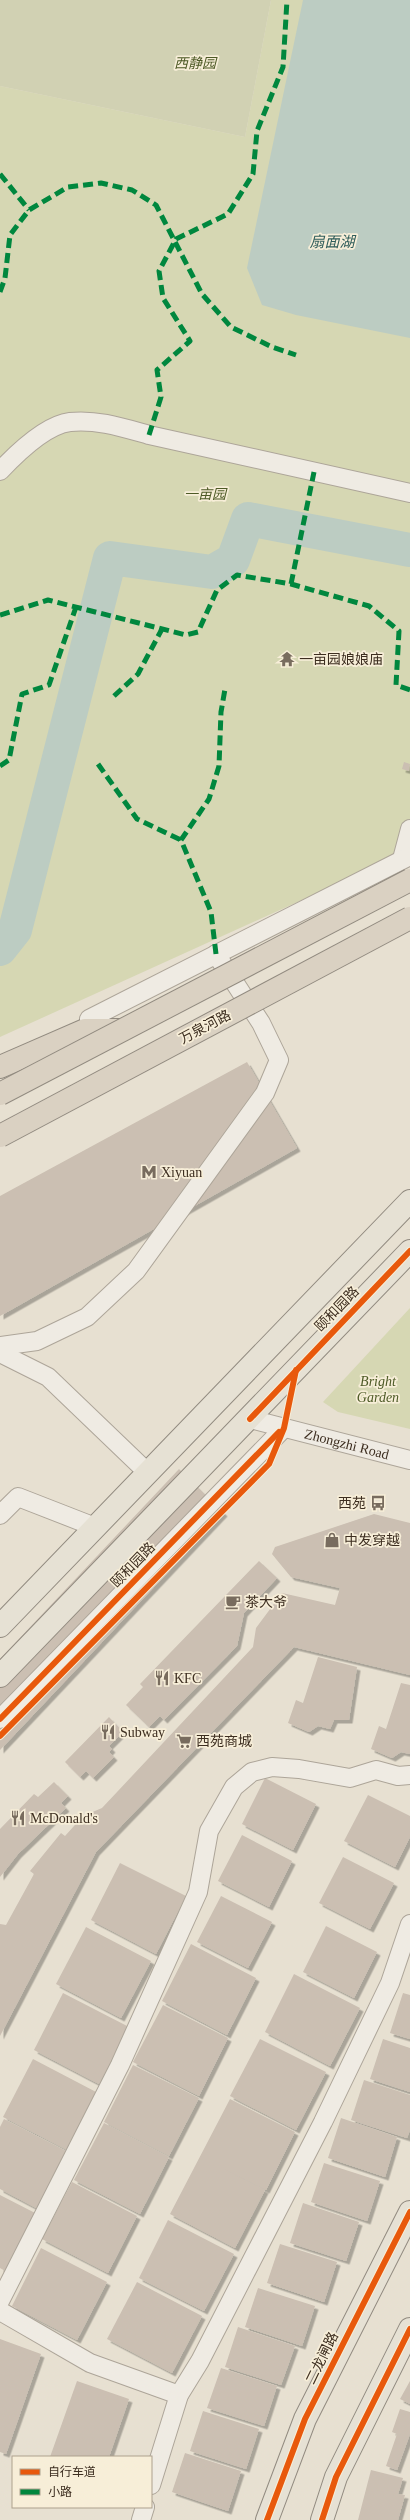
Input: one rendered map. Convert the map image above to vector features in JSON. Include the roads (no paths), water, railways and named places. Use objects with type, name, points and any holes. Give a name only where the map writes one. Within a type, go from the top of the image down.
[{"type":"highway","points":[[0,1094],[120,1030],[410,880]]},
{"type":"highway","name":"万泉河路","points":[[0,1136],[410,918]]},
{"type":"highway","points":[[0,1068],[85,1030],[120,1030]]},
{"type":"main road","name":"颐和园路","points":[[0,1626],[146,1472],[410,1201]]},
{"type":"main road","name":"颐和园路","points":[[0,1676],[250,1419],[410,1251]]},
{"type":"main road","name":"二龙闸路","points":[[267,2520],[306,2419],[410,2212]]},
{"type":"main road","points":[[322,2520],[336,2477],[410,2329]]},
{"type":"street","points":[[0,471],[35,438],[69,422],[112,424],[149,435],[410,493]]},
{"type":"street","points":[[89,1018],[406,858],[410,830]]},
{"type":"street","points":[[0,1346],[37,1342],[87,1317],[136,1271],[266,1093],[279,1060],[261,1023],[216,954]]},
{"type":"street","points":[[0,1353],[17,1360],[48,1377],[146,1472]]},
{"type":"street","points":[[0,1368],[17,1360]]},
{"type":"street","name":"Zhongzhi Road","points":[[250,1419],[410,1460]]},
{"type":"street","name":"颐和园路","points":[[0,1719],[284,1428]]},
{"type":"street","points":[[0,1515],[18,1497],[95,1527]]},
{"type":"street","points":[[0,2301],[123,2057],[198,1892],[209,1831],[234,1787],[252,1772],[272,1767],[299,1769],[350,1778],[376,1770],[398,1776],[410,1775]]},
{"type":"street","points":[[152,2482],[179,2395],[204,2354],[323,2122],[390,1982],[410,1924]]},
{"type":"street","points":[[0,2311],[90,2363],[179,2395]]},
{"type":"street","points":[[141,2520],[144,2508]]},
{"type":"water","name":"扇面湖","points":[[303,0],[410,0],[410,338],[296,315],[262,305],[247,268]]},
{"type":"waterway","points":[[0,949],[15,930],[110,558],[212,572],[233,560],[248,519],[410,550]]},
{"type":"place","name":"一亩园娘娘庙","points":[[287,659]]},
{"type":"place","name":"Xiyuan","points":[[149,1172]]},
{"type":"place","name":"西苑","points":[[378,1503]]},
{"type":"place","name":"中发穿越","points":[[332,1540]]},
{"type":"place","name":"茶大爷","points":[[233,1602]]},
{"type":"place","name":"KFC","points":[[162,1678]]},
{"type":"place","name":"Subway","points":[[108,1732]]},
{"type":"place","name":"西苑商城","points":[[184,1741]]},
{"type":"place","name":"McDonald's","points":[[18,1818]]},
{"type":"park label","name":"西静园","points":[[195,63]]},
{"type":"park label","name":"一亩园","points":[[205,494]]},
{"type":"park label","name":"Bright Garden","points":[[378,1390]]}]
